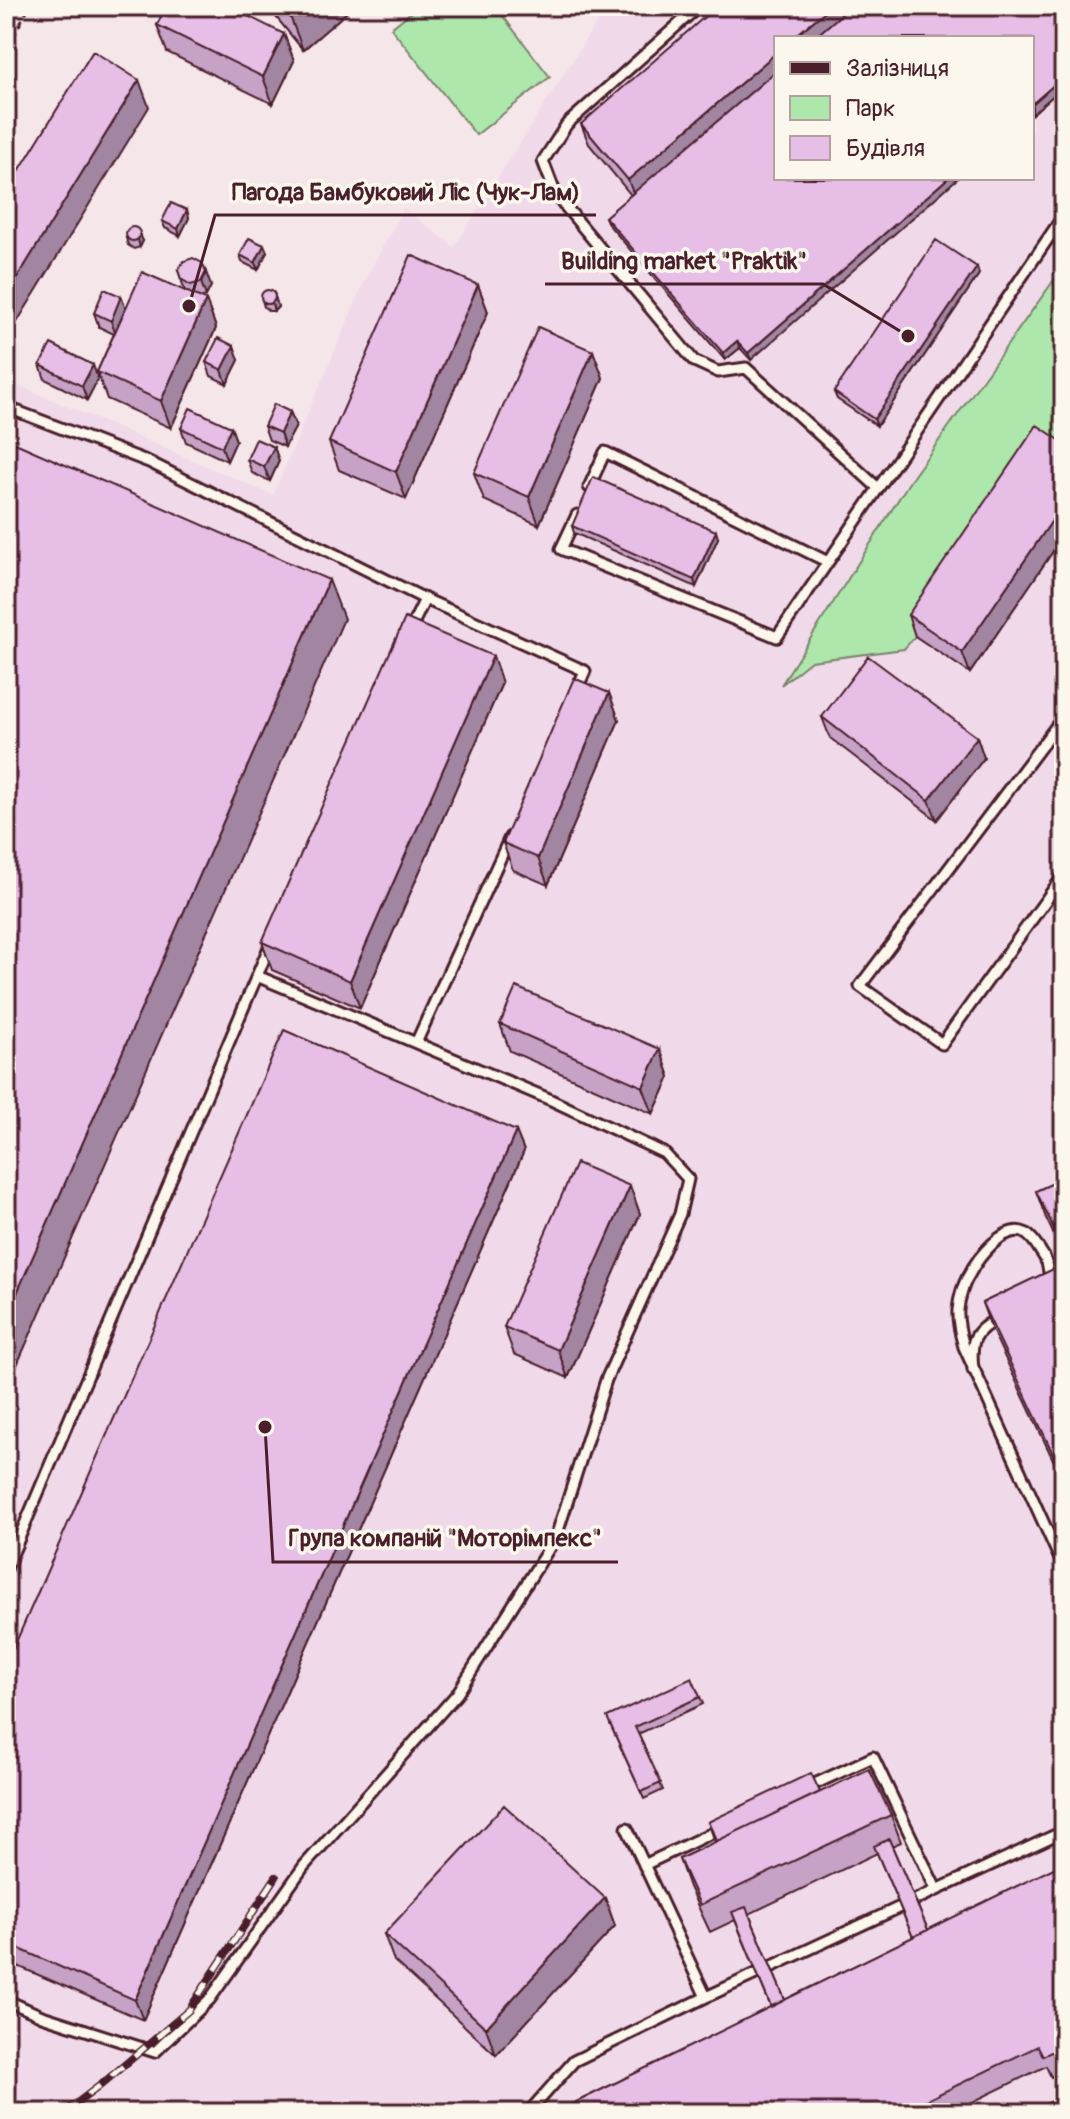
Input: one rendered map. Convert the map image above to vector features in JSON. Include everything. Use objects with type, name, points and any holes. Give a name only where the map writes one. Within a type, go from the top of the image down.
[{"type":"lane","points":[[699,6],[567,124],[543,161],[556,195],[694,361],[718,372],[746,368],[878,488]]},
{"type":"lane","points":[[580,508],[561,549],[777,637],[1064,215]]},
{"type":"lane","points":[[6,407],[149,462],[425,599],[585,671],[572,699]]},
{"type":"lane","points":[[586,494],[605,452],[828,562]]},
{"type":"lane","points":[[406,640],[425,599]]},
{"type":"lane","points":[[1064,716],[860,986],[942,1044],[1064,875]]},
{"type":"lane","points":[[416,1043],[514,828]]},
{"type":"lane","points":[[6,1569],[275,933]]},
{"type":"lane","points":[[6,2000],[42,2016],[155,2052],[210,1999],[304,1866],[457,1694],[556,1537],[606,1380],[680,1214],[688,1179],[664,1153],[549,1099],[257,976]]},
{"type":"lane","points":[[1044,1289],[1050,1270],[1044,1256],[1027,1234],[1009,1233],[980,1257],[967,1277],[958,1311],[962,1339],[973,1370],[1064,1568]]},
{"type":"lane","points":[[973,1370],[971,1349],[975,1338],[980,1330],[1003,1315]]},
{"type":"lane","points":[[801,1791],[873,1757],[936,1889]]},
{"type":"lane","points":[[644,1865],[730,1825]]},
{"type":"lane","points":[[627,1828],[706,1997]]},
{"type":"lane","points":[[528,2113],[574,2061],[1064,1831]]},
{"type":"path","points":[[6,51],[29,6]]},
{"type":"shaded area","points":[[607,6],[1064,6],[1064,2113],[6,2113],[6,380],[273,495],[365,280],[404,208],[454,247]]},
{"type":"green space","points":[[419,6],[495,6],[550,77],[476,135],[391,28]]},
{"type":"green space","points":[[1064,266],[1064,459],[904,649],[811,661],[781,685],[910,481]]},
{"type":"building","points":[[166,6],[228,6],[284,34],[263,77],[157,25]]},
{"type":"building","points":[[717,6],[831,6],[795,36],[774,36],[774,55],[628,180],[581,124]]},
{"type":"building","points":[[851,6],[1064,6],[1064,76],[1034,102],[1034,36],[816,36]]},
{"type":"building","points":[[93,51],[139,80],[6,296],[6,192]]},
{"type":"building","points":[[774,73],[774,180],[946,180],[748,353],[737,341],[723,353],[605,217]]},
{"type":"building","points":[[171,203],[187,210],[178,229],[162,221]]},
{"type":"building","points":[[133,227],[140,234],[133,241],[126,234]]},
{"type":"building","points":[[249,238],[264,245],[255,263],[240,255]]},
{"type":"building","points":[[936,240],[977,267],[874,419],[834,392]]},
{"type":"building","points":[[411,255],[478,285],[396,472],[329,442]]},
{"type":"building","points":[[193,258],[202,263],[206,272],[201,282],[191,285],[181,279],[178,270],[184,261]]},
{"type":"building","points":[[142,272],[206,300],[161,401],[97,372]]},
{"type":"building","points":[[104,289],[121,296],[111,321],[94,313]]},
{"type":"building","points":[[268,290],[275,297],[268,304],[261,297]]},
{"type":"building","points":[[538,327],[593,351],[529,497],[474,473]]},
{"type":"building","points":[[218,338],[234,346],[222,370],[206,362]]},
{"type":"building","points":[[51,344],[93,365],[82,386],[40,365]]},
{"type":"building","points":[[274,404],[290,412],[280,433],[264,426]]},
{"type":"building","points":[[190,408],[231,427],[222,447],[181,428]]},
{"type":"building","points":[[1037,425],[1064,443],[1064,508],[1062,506],[962,652],[908,615]]},
{"type":"building","points":[[6,439],[329,580],[6,1318]]},
{"type":"building","points":[[256,439],[274,447],[264,467],[247,459]]},
{"type":"building","points":[[593,477],[716,531],[694,580],[572,526]]},
{"type":"building","points":[[405,618],[493,656],[350,981],[262,942]]},
{"type":"building","points":[[868,656],[977,737],[929,800],[822,717]]},
{"type":"building","points":[[574,678],[609,693],[538,858],[503,843]]},
{"type":"building","points":[[516,987],[660,1049],[643,1087],[500,1024]]},
{"type":"building","points":[[284,1030],[516,1131],[135,2000],[6,1943],[6,1665]]},
{"type":"building","points":[[576,1163],[630,1186],[558,1350],[504,1327]]},
{"type":"building","points":[[1064,1178],[1064,1249],[1036,1191]]},
{"type":"building","points":[[1064,1264],[1064,1477],[982,1303]]},
{"type":"building","points":[[692,1678],[700,1697],[635,1727],[661,1783],[641,1792],[607,1717]]},
{"type":"building","points":[[869,1769],[891,1815],[700,1905],[679,1859]]},
{"type":"building","points":[[811,1773],[820,1792],[717,1841],[708,1822]]},
{"type":"building","points":[[504,1805],[605,1898],[486,2028],[384,1934]]},
{"type":"building","points":[[889,1839],[928,1930],[913,1937],[874,1846]]},
{"type":"building","points":[[1064,1863],[1064,2046],[1043,2056],[1038,2046],[900,2113],[554,2113]]},
{"type":"building","points":[[746,1907],[785,2000],[771,2007],[732,1912]]},
{"type":"building","points":[[1064,2095],[1064,2113],[1028,2113]]},
{"type":"railway","points":[[64,2113],[189,2010],[276,1877]]},
{"type":"place","name":"Пагода Бамбуковий Ліс (Чук-Лам)","points":[[189,306]]},
{"type":"place","name":"Building market \"Praktik\"","points":[[908,336]]},
{"type":"place","name":"Група компаній \"Моторімпекс\"","points":[[265,1427]]}]
